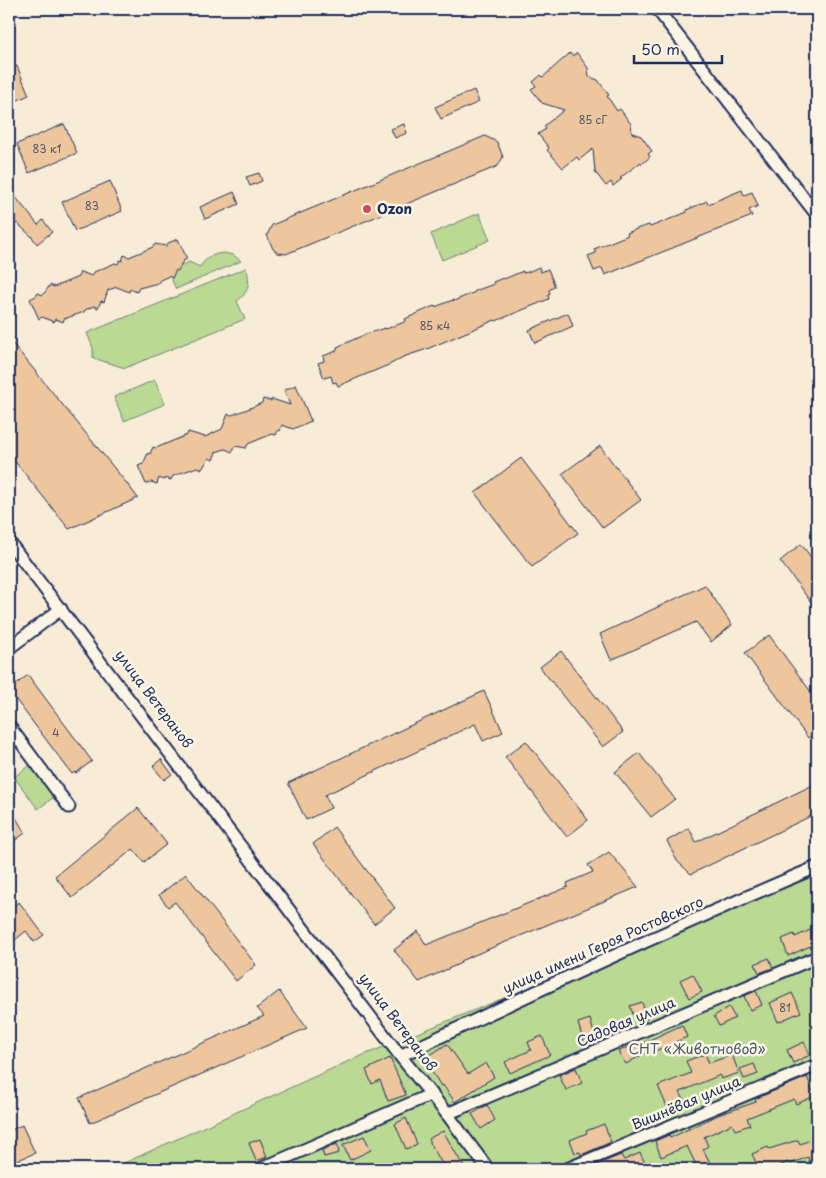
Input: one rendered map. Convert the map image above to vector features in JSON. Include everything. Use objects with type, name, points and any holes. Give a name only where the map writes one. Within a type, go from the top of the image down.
[{"type":"street","points":[[657,9],[817,215]]},
{"type":"street","name":"улица Ветеранов","points":[[9,534],[404,1054],[432,1094]]},
{"type":"street","name":"улица Ветеранов","points":[[9,542],[401,1057],[432,1094]]},
{"type":"street","points":[[9,648],[61,609]]},
{"type":"street","points":[[9,726],[69,807]]},
{"type":"street","name":"улица имени Героя Ростовского","points":[[404,1054],[537,990],[755,893],[817,868]]},
{"type":"street","name":"Садовая улица","points":[[447,1114],[817,957]]},
{"type":"street","name":"Вишнёвая улица","points":[[567,1169],[817,1065]]},
{"type":"street","points":[[260,1169],[432,1094],[488,1169]]},
{"type":"green space","points":[[479,213],[490,240],[442,260],[431,234]]},
{"type":"green space","points":[[224,253],[233,255],[241,261],[176,289],[168,272],[189,262],[200,267],[210,257]]},
{"type":"green space","points":[[246,268],[248,286],[244,294],[237,301],[245,319],[125,368],[93,358],[93,348],[87,333]]},
{"type":"green space","points":[[155,380],[165,404],[124,421],[114,397]]},
{"type":"green space","points":[[30,765],[54,797],[38,809],[14,777]]},
{"type":"green space","name":"СНТ «Животновод»","points":[[817,871],[817,1169],[111,1169],[349,1061]]},
{"type":"building","points":[[570,53],[572,56],[577,53],[588,68],[589,77],[598,80],[609,95],[607,96],[617,111],[620,109],[631,124],[632,133],[641,136],[652,151],[648,154],[650,157],[620,178],[622,179],[613,186],[611,182],[606,186],[595,172],[593,149],[579,160],[577,157],[563,168],[547,150],[549,148],[538,134],[546,129],[544,126],[564,110],[542,103],[531,89],[536,86],[533,82],[541,75],[543,77]]},
{"type":"building","points":[[17,66],[29,95],[9,104],[9,69]]},
{"type":"building","points":[[474,90],[479,102],[441,119],[435,107]]},
{"type":"building","points":[[64,124],[77,153],[29,173],[17,144]]},
{"type":"building","points":[[404,124],[407,133],[395,138],[391,129]]},
{"type":"building","points":[[485,136],[497,142],[503,157],[498,166],[286,254],[278,253],[273,249],[267,235],[272,225]]},
{"type":"building","points":[[259,173],[262,181],[250,186],[246,177]]},
{"type":"building","points":[[110,181],[122,211],[75,231],[62,202]]},
{"type":"building","points":[[742,190],[744,195],[752,192],[758,206],[749,210],[752,216],[605,275],[602,268],[594,271],[588,256],[596,253],[594,249],[628,235],[627,233],[639,228],[649,225],[650,227],[687,212],[686,210],[707,201],[708,204]]},
{"type":"building","points":[[234,192],[239,204],[205,219],[200,207]]},
{"type":"building","points":[[14,195],[38,225],[43,220],[52,232],[37,244],[17,223],[13,226],[9,221],[9,199]]},
{"type":"building","points":[[178,239],[187,259],[183,261],[172,278],[169,276],[158,283],[139,288],[137,292],[130,289],[129,292],[117,287],[108,290],[104,302],[101,301],[98,308],[94,306],[84,312],[64,319],[63,322],[55,319],[54,322],[42,317],[39,319],[30,299],[38,293],[43,295],[50,285],[54,287],[78,277],[80,272],[92,276],[94,272],[115,263],[118,264],[120,260],[122,261],[124,255],[129,257],[153,247],[155,244],[166,246],[168,243]]},
{"type":"building","points":[[539,267],[541,272],[548,269],[554,284],[554,287],[549,290],[549,299],[403,357],[391,364],[338,386],[336,382],[333,383],[331,376],[324,378],[318,363],[324,361],[323,356],[334,352],[338,349],[337,347],[366,334],[402,323],[406,321],[405,319],[434,306],[454,301],[494,284],[493,282],[503,278],[523,271],[523,273],[528,272]]},
{"type":"building","points":[[568,313],[573,326],[535,343],[529,330]]},
{"type":"building","points":[[9,339],[138,498],[69,529],[9,454]]},
{"type":"building","points":[[296,385],[311,421],[293,429],[282,425],[276,435],[272,434],[248,444],[246,448],[235,446],[232,452],[225,449],[216,452],[213,460],[209,458],[202,469],[197,467],[173,476],[171,480],[159,478],[157,484],[151,482],[146,484],[138,466],[143,464],[153,447],[156,448],[187,435],[188,432],[205,437],[222,429],[228,414],[232,415],[262,403],[263,399],[271,401],[272,399],[290,405],[284,390]]},
{"type":"building","points":[[600,446],[641,500],[603,528],[562,474]]},
{"type":"building","points":[[521,458],[578,533],[532,567],[475,493]]},
{"type":"building","points":[[801,544],[817,565],[817,610],[780,561]]},
{"type":"building","points":[[705,585],[732,625],[711,642],[696,622],[611,660],[600,634]]},
{"type":"building","points":[[769,635],[817,700],[817,731],[808,738],[745,653]]},
{"type":"building","points":[[561,651],[623,732],[603,747],[540,667]]},
{"type":"building","points":[[28,675],[92,761],[76,773],[72,774],[10,692],[13,690],[11,688]]},
{"type":"building","points":[[484,691],[503,732],[483,741],[475,724],[325,795],[331,808],[306,820],[288,783]]},
{"type":"building","points":[[526,741],[588,820],[567,837],[505,757]]},
{"type":"building","points":[[639,753],[675,799],[651,817],[615,772]]},
{"type":"building","points":[[161,759],[172,774],[164,780],[153,766]]},
{"type":"building","points":[[817,783],[817,813],[691,874],[677,861],[667,841],[689,828],[696,842]]},
{"type":"building","points":[[9,806],[25,833],[9,845]]},
{"type":"building","points":[[138,808],[167,844],[144,862],[133,849],[72,898],[55,876]]},
{"type":"building","points":[[334,827],[395,908],[374,924],[313,844]]},
{"type":"building","points":[[609,852],[638,887],[460,961],[461,963],[419,982],[394,950],[418,931],[426,945],[568,887],[567,883],[593,872],[588,865]]},
{"type":"building","points":[[186,874],[256,965],[236,981],[175,902],[168,907],[159,895]]},
{"type":"building","points":[[19,902],[44,935],[34,942],[26,931],[9,945],[9,909]]},
{"type":"building","points":[[817,927],[817,943],[788,956],[782,939],[794,934],[795,937]]},
{"type":"building","points":[[769,958],[773,968],[759,973],[755,964]]},
{"type":"building","points":[[693,974],[702,992],[689,998],[680,980]]},
{"type":"building","points":[[279,991],[307,1028],[90,1123],[79,1098],[264,1016],[257,1008]]},
{"type":"building","points":[[756,991],[762,1005],[750,1010],[744,996]]},
{"type":"building","points":[[792,993],[801,1012],[778,1022],[770,1003]]},
{"type":"building","points":[[642,1002],[647,1019],[636,1022],[630,1006]]},
{"type":"building","points":[[729,1007],[735,1018],[719,1026],[714,1016]]},
{"type":"building","points":[[590,1019],[595,1037],[583,1040],[578,1023]]},
{"type":"building","points":[[682,1025],[687,1037],[646,1055],[645,1053],[626,1064],[618,1052],[629,1046],[630,1049]]},
{"type":"building","points":[[542,1036],[550,1055],[510,1073],[505,1062],[531,1050],[528,1042]]},
{"type":"building","points":[[804,1042],[810,1055],[793,1063],[787,1050]]},
{"type":"building","points":[[447,1044],[468,1074],[486,1063],[494,1077],[455,1102],[443,1085],[441,1086],[424,1059]]},
{"type":"building","points":[[705,1054],[709,1063],[732,1055],[739,1073],[721,1079],[720,1075],[680,1092],[685,1102],[668,1109],[658,1086],[691,1073],[686,1061]]},
{"type":"building","points":[[390,1058],[406,1095],[388,1101],[380,1080],[372,1084],[366,1070]]},
{"type":"building","points":[[754,1064],[758,1074],[744,1079],[740,1069]]},
{"type":"building","points":[[576,1068],[582,1083],[566,1090],[559,1075]]},
{"type":"building","points":[[807,1077],[815,1096],[796,1104],[794,1099],[747,1118],[750,1125],[735,1130],[732,1124],[704,1137],[708,1146],[703,1149],[713,1169],[698,1169],[687,1146],[661,1157],[655,1141],[669,1135],[670,1138],[718,1115],[756,1102],[755,1099]]},
{"type":"building","points":[[487,1105],[495,1120],[481,1129],[472,1114]]},
{"type":"building","points":[[406,1118],[417,1144],[406,1149],[395,1124]]},
{"type":"building","points":[[604,1124],[611,1142],[581,1155],[580,1152],[575,1153],[570,1140]]},
{"type":"building","points":[[22,1125],[35,1153],[9,1164],[9,1131]]},
{"type":"building","points":[[443,1131],[465,1169],[445,1169],[428,1139]]},
{"type":"building","points":[[364,1136],[371,1150],[350,1160],[343,1145]]},
{"type":"building","points":[[815,1138],[817,1160],[810,1163],[808,1157],[790,1164],[788,1162],[772,1169],[759,1169],[752,1154],[768,1147],[769,1149],[798,1140],[800,1144]]},
{"type":"building","points":[[260,1139],[267,1157],[256,1161],[249,1143]]},
{"type":"building","points":[[337,1144],[339,1153],[324,1157],[322,1150]]},
{"type":"building","points":[[640,1153],[646,1165],[636,1169],[588,1168],[621,1155],[624,1160]]},
{"type":"place","name":"Ozon","points":[[367,209]]}]
